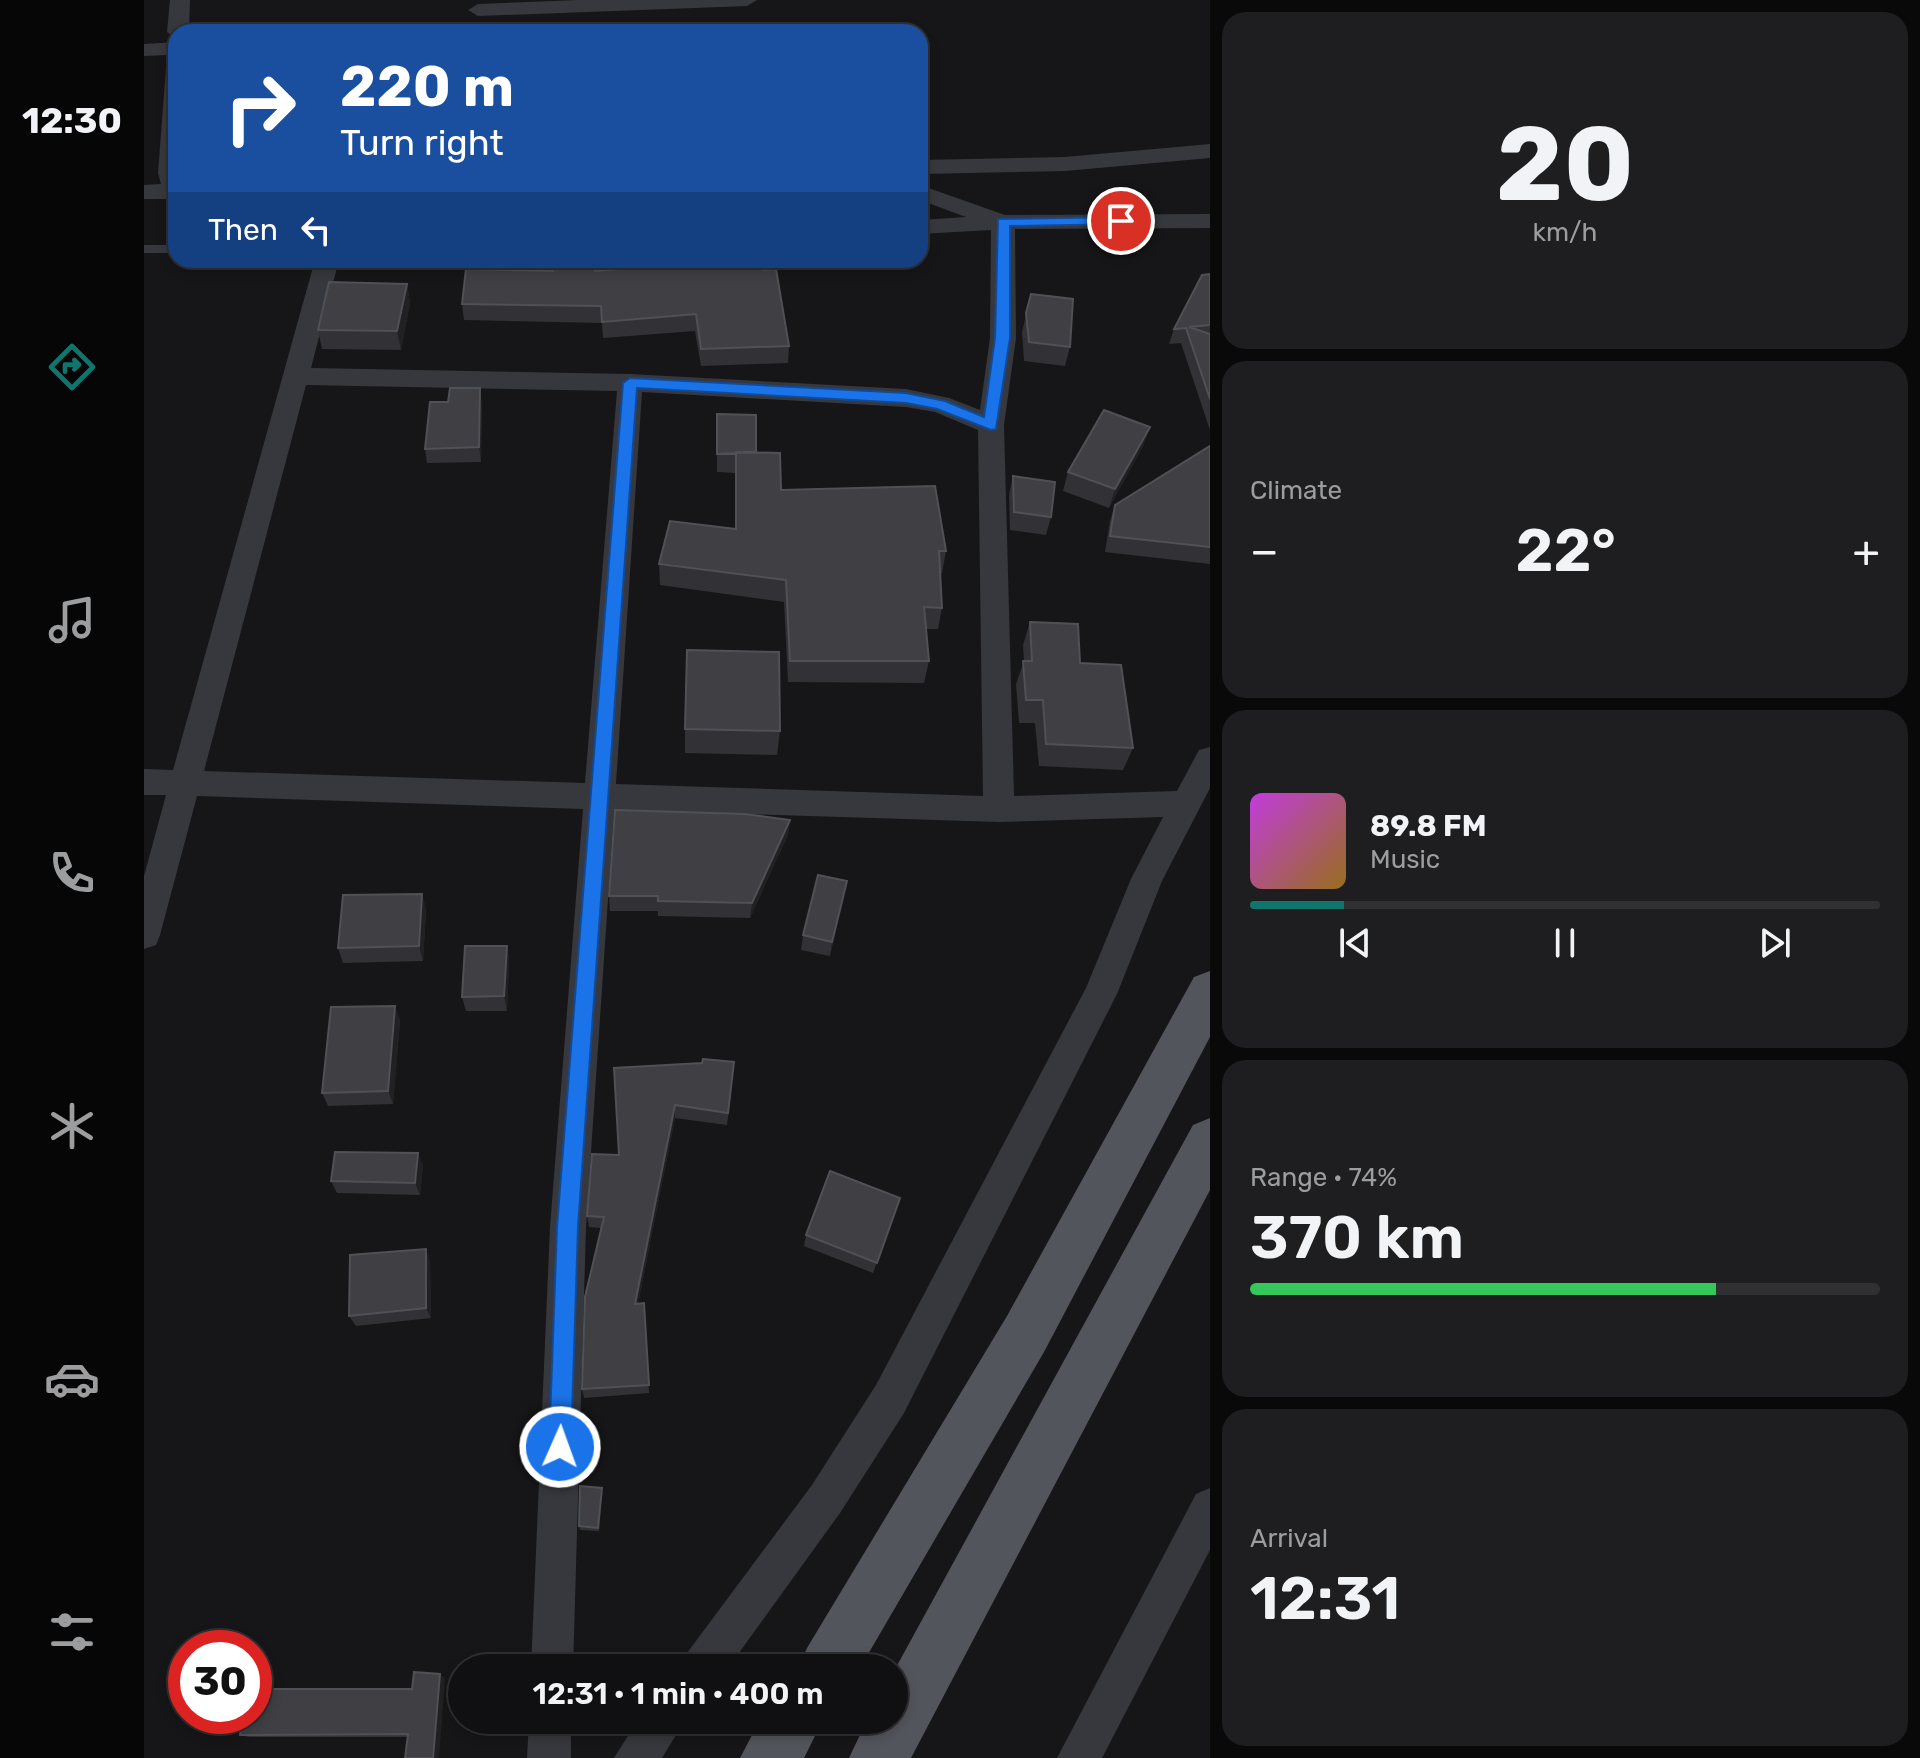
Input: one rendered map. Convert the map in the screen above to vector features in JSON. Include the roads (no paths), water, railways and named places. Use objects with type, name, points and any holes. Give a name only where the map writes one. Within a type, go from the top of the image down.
[{"type":"main road","points":[[836,1654],[938,1492],[1067,1265],[1210,991]]},
{"type":"main road","points":[[879,1758],[1210,1141]]},
{"type":"main road","points":[[770,1758],[785,1734]]},
{"type":"street","points":[[178,24],[180,0]]},
{"type":"street","points":[[477,5],[747,0]]},
{"type":"street","points":[[144,50],[168,48]]},
{"type":"street","points":[[928,167],[1065,164],[1210,151]]},
{"type":"street","points":[[144,192],[168,191]]},
{"type":"street","points":[[928,195],[1003,222]]},
{"type":"street","points":[[928,227],[1003,222],[1210,221]]},
{"type":"street","points":[[999,809],[991,425],[1003,338],[1003,222]]},
{"type":"street","points":[[144,935],[325,268]]},
{"type":"street","points":[[298,376],[630,383],[906,398],[940,404],[991,425]]},
{"type":"street","points":[[553,1654],[568,1227],[630,383]]},
{"type":"street","points":[[712,1654],[826,1499],[890,1399],[1100,994],[1147,879],[1210,759]]},
{"type":"street","points":[[144,782],[999,809],[1186,804]]},
{"type":"street","points":[[1079,1758],[1210,1508]]},
{"type":"street","points":[[549,1758],[550,1734]]},
{"type":"street","points":[[636,1758],[654,1734]]},
{"type":"lane","points":[[144,249],[168,249]]}]
